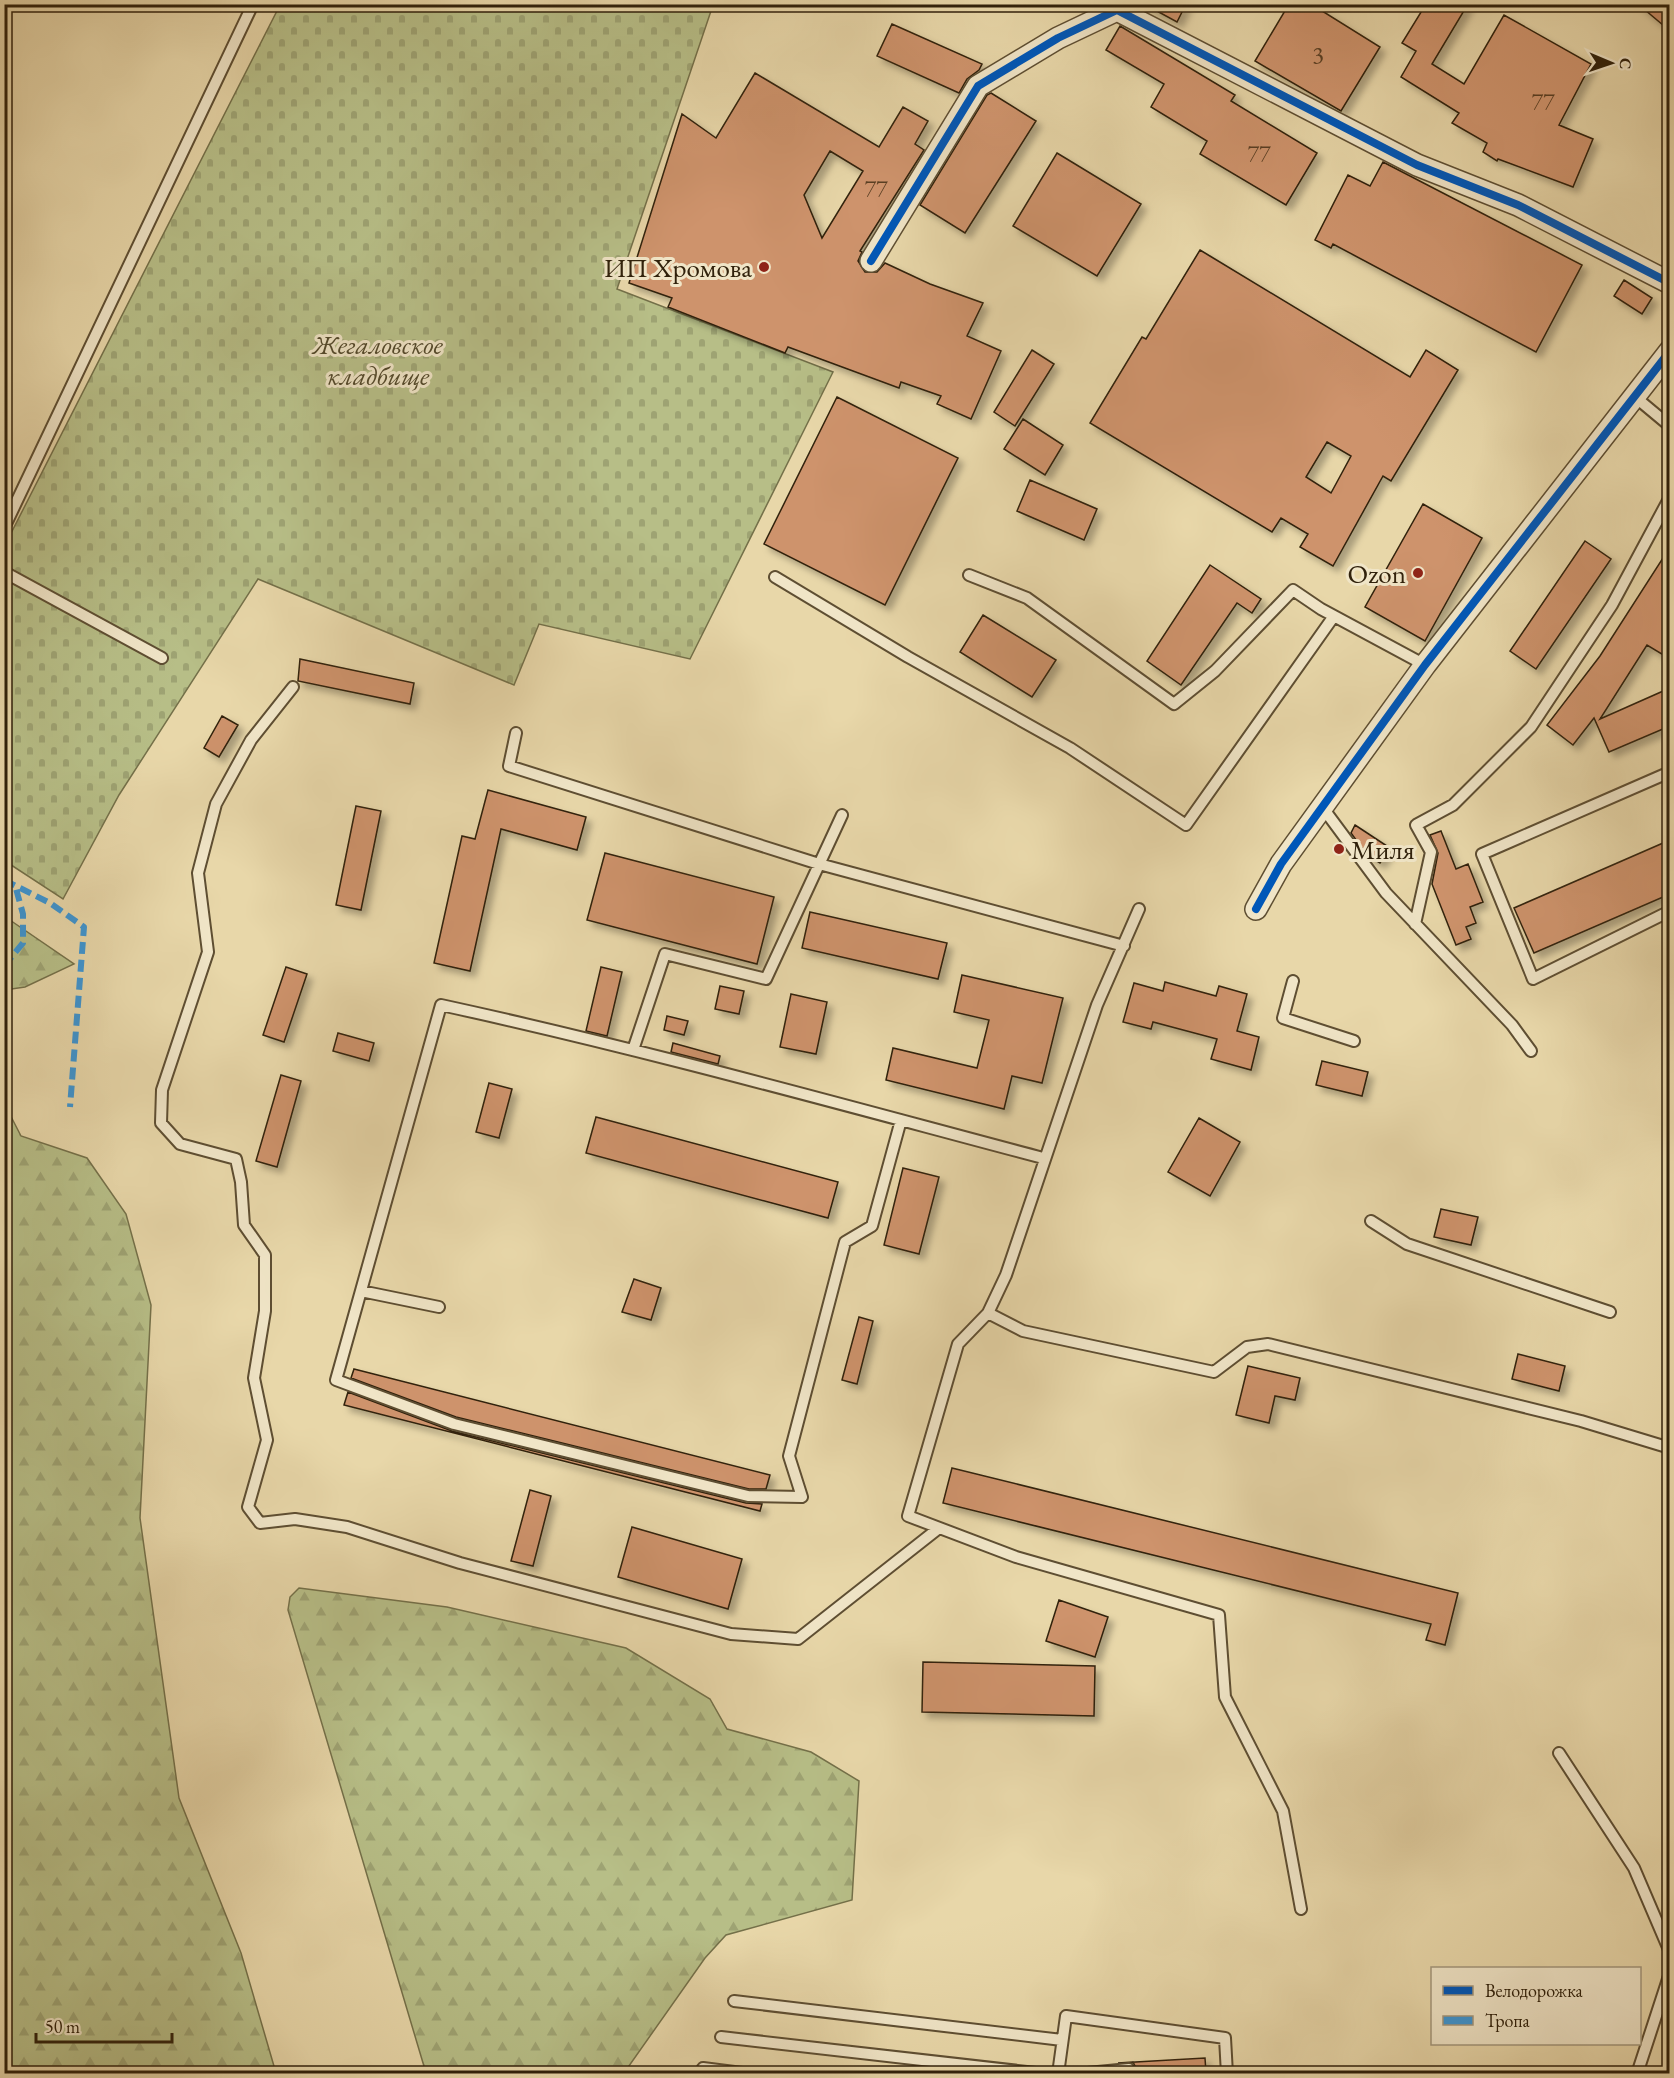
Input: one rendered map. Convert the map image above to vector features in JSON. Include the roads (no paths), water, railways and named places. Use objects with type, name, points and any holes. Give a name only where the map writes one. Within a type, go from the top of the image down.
[{"type":"street","points":[[871,261],[978,86],[1058,38],[1115,8],[1417,165],[1518,206],[1670,283]]},
{"type":"street","points":[[1256,909],[1281,864],[1425,665],[1670,351]]},
{"type":"lane","points":[[4,528],[253,4]]},
{"type":"lane","points":[[1634,396],[1670,426]]},
{"type":"lane","points":[[1415,924],[1431,852],[1416,825],[1453,805],[1531,728],[1612,605],[1670,496]]},
{"type":"lane","points":[[4,572],[162,658]]},
{"type":"lane","points":[[969,575],[1028,598],[1174,704],[1215,671],[1293,590],[1334,616],[1425,665]]},
{"type":"lane","points":[[775,577],[908,657],[1070,748],[1186,825],[1334,616]]},
{"type":"lane","points":[[293,687],[251,740],[216,804],[198,873],[208,952],[162,1090],[161,1123],[180,1144],[236,1159],[241,1182],[244,1225],[265,1255],[265,1311],[254,1378],[267,1440],[248,1507],[260,1523],[295,1519],[347,1527],[460,1563],[731,1634],[798,1639],[939,1528]]},
{"type":"lane","points":[[516,733],[509,766],[819,864],[1124,946]]},
{"type":"lane","points":[[1670,772],[1482,854],[1533,979],[1670,911]]},
{"type":"lane","points":[[1323,808],[1386,893],[1512,1025],[1531,1052]]},
{"type":"lane","points":[[633,1050],[665,954],[766,979],[842,815]]},
{"type":"lane","points":[[1138,909],[1097,1005],[1043,1158],[1006,1275],[988,1313],[958,1344],[908,1516],[1016,1557],[1220,1615],[1225,1697],[1283,1811],[1301,1910]]},
{"type":"lane","points":[[1293,981],[1283,1018],[1354,1041]]},
{"type":"lane","points":[[901,1120],[872,1226],[844,1242],[789,1456],[802,1497],[748,1496],[454,1424],[336,1380],[441,1005],[633,1050],[901,1120],[1043,1158]]},
{"type":"lane","points":[[1371,1221],[1407,1245],[1610,1312]]},
{"type":"lane","points":[[361,1291],[439,1307]]},
{"type":"lane","points":[[988,1313],[1023,1331],[1214,1372],[1247,1347],[1268,1344],[1581,1421],[1670,1448]]},
{"type":"lane","points":[[1559,1753],[1634,1868],[1670,1952]]},
{"type":"lane","points":[[1637,2073],[1670,1973]]},
{"type":"lane","points":[[734,2001],[1062,2040]]},
{"type":"lane","points":[[1058,2073],[1066,2016],[1225,2038],[1227,2073]]},
{"type":"lane","points":[[721,2037],[1045,2073]]},
{"type":"lane","points":[[703,2068],[750,2073]]},
{"type":"lane","points":[[1077,2073],[1129,2069]]},
{"type":"place","name":"ИП Хромова","points":[[764,267]]},
{"type":"place","name":"Ozon","points":[[1418,573]]},
{"type":"place","name":"Миля","points":[[1339,849]]},
{"type":"park label","name":"Жегаловское кладбище","points":[[378,360]]}]
